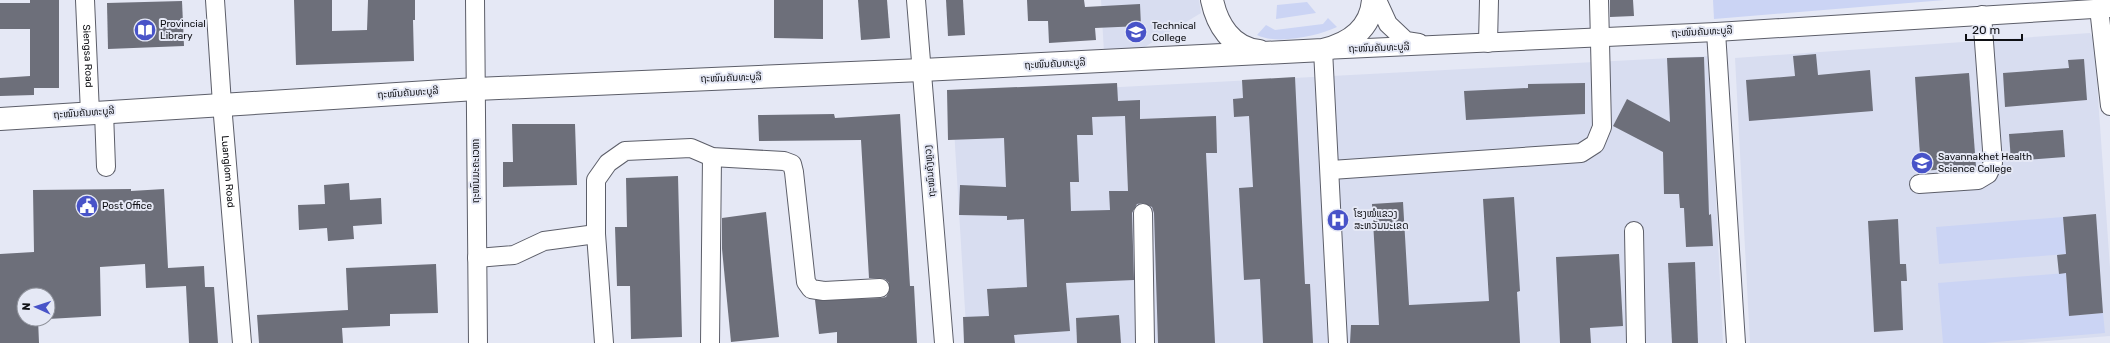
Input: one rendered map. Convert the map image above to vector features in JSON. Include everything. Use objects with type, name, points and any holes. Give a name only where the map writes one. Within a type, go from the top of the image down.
[{"type":"main road","points":[[1212,0],[1216,17],[1225,32],[1235,41],[1255,50],[1273,52]]},
{"type":"main road","points":[[1323,50],[1340,46],[1355,36],[1366,23],[1373,7],[1374,0]]},
{"type":"main road","name":"ຖະໜົນຄັນທະບູລີ","points":[[0,119],[476,89],[922,70],[1323,50]]},
{"type":"street","name":"Siengsa Road","points":[[85,0],[97,112],[106,167]]},
{"type":"street","name":"Luanglom Road","points":[[215,0],[242,343]]},
{"type":"street","name":"ຖະໜົນມະຄະເວຫາ","points":[[475,0],[478,343]]},
{"type":"street","name":"ຖະໜົນຄັງຫຼວງ","points":[[916,0],[944,343]]},
{"type":"street","points":[[1377,0],[1388,24],[1406,41],[1434,46]]},
{"type":"street","points":[[1488,43],[1489,0]]},
{"type":"street","points":[[1331,170],[1581,153],[1595,144],[1602,127],[1599,0]]},
{"type":"street","name":"ຖະໜົນຄັນທະບູລີ","points":[[1323,50],[1716,32],[1982,15],[2005,7],[2104,8]]},
{"type":"street","points":[[2104,8],[2110,106]]},
{"type":"street","points":[[1919,184],[1978,180],[1988,174],[1993,163],[1982,15]]},
{"type":"street","points":[[1716,32],[1736,343]]},
{"type":"street","points":[[1323,50],[1331,170],[1338,343]]},
{"type":"street","points":[[604,343],[596,234],[596,180],[608,164],[625,151],[691,148],[712,157],[784,161],[792,164],[806,282],[811,289],[824,291],[880,288]]},
{"type":"street","points":[[710,343],[712,157]]},
{"type":"street","points":[[1143,214],[1145,343]]},
{"type":"street","points":[[1634,231],[1636,343]]},
{"type":"street","points":[[477,258],[514,255],[544,241],[596,234]]},
{"type":"shaded area","name":"Technical College","points":[[1101,0],[1199,0],[1201,13],[1138,51],[1104,53]]},
{"type":"shaded area","points":[[1713,0],[1945,0],[1714,19]]},
{"type":"shaded area","points":[[1307,2],[1316,13],[1276,19],[1277,5]]},
{"type":"shaded area","points":[[1328,18],[1337,27],[1309,36],[1275,39],[1257,35],[1266,25],[1275,30],[1323,24]]},
{"type":"shaded area","name":"Savannakhet Health Science College","points":[[2090,33],[2094,40],[2110,268],[2110,336],[2022,343],[1750,343],[1735,58]]},
{"type":"shaded area","name":"ໂຮງໝໍແຂວງ ສະຫວັນນະເຂດ","points":[[1709,56],[1723,343],[967,343],[952,96]]},
{"type":"shaded area","points":[[2063,217],[2066,254],[1939,264],[1936,227]]},
{"type":"shaded area","points":[[2066,273],[2069,316],[2103,313],[2105,333],[1984,343],[1943,343],[1938,283]]},
{"type":"building","points":[[30,0],[59,0],[59,88],[34,88],[34,95],[0,96],[0,78],[30,76],[30,29],[0,29],[0,3],[30,3]]},
{"type":"building","points":[[294,0],[332,0],[332,31],[367,30],[368,0],[415,0],[415,20],[413,20],[414,61],[296,65]]},
{"type":"building","points":[[774,0],[823,0],[823,39],[774,38]]},
{"type":"building","points":[[858,0],[887,0],[890,38],[861,40]]},
{"type":"building","points":[[946,0],[963,0],[965,35],[948,36]]},
{"type":"building","points":[[1027,0],[1084,0],[1085,7],[1140,4],[1141,26],[1095,28],[1096,40],[1049,43],[1048,21],[1028,21]]},
{"type":"building","points":[[1610,0],[1633,0],[1634,16],[1610,17]]},
{"type":"building","name":"Provincial Library","points":[[182,1],[184,46],[108,49],[107,3]]},
{"type":"building","points":[[1816,54],[1818,75],[1870,70],[1873,111],[1749,121],[1746,80],[1795,76],[1793,56]]},
{"type":"building","points":[[1704,57],[1709,215],[1711,214],[1713,246],[1686,247],[1684,208],[1680,208],[1679,194],[1664,194],[1663,152],[1613,126],[1627,99],[1670,122],[1667,58]]},
{"type":"building","points":[[2084,59],[2087,100],[2005,107],[2003,73],[2069,68],[2068,60]]},
{"type":"building","points":[[1969,73],[1976,167],[1921,171],[1915,77]]},
{"type":"building","points":[[1295,77],[1305,284],[1310,284],[1313,343],[1263,343],[1260,279],[1244,280],[1239,188],[1253,187],[1249,116],[1234,117],[1233,99],[1243,98],[1242,80]]},
{"type":"building","points":[[1117,83],[1118,101],[1140,100],[1140,119],[1216,116],[1217,153],[1206,153],[1215,343],[1158,343],[1154,213],[1152,207],[1143,203],[1137,204],[1132,213],[1134,280],[1066,283],[1070,331],[1014,335],[1015,343],[964,343],[963,317],[989,316],[987,289],[1027,287],[1024,219],[1007,220],[1007,216],[959,215],[960,185],[1006,187],[1004,138],[948,140],[947,90]],"holes":[[[1125,116],[1128,191],[1109,191],[1110,210],[1071,211],[1070,182],[1079,182],[1077,135],[1093,135],[1092,117]]]},
{"type":"building","points":[[1585,83],[1585,114],[1466,120],[1464,91],[1528,88],[1528,84]]},
{"type":"building","points":[[834,114],[835,118],[900,114],[910,286],[914,286],[917,343],[837,343],[837,332],[819,334],[815,300],[881,298],[886,297],[889,292],[889,283],[885,279],[869,278],[861,140],[759,141],[758,115]]},
{"type":"building","points":[[512,124],[575,124],[577,185],[503,187],[503,162],[513,162]]},
{"type":"building","points":[[2063,130],[2065,157],[2011,161],[2009,134]]},
{"type":"building","points":[[678,176],[682,337],[631,339],[630,286],[617,286],[615,227],[627,227],[626,178]]},
{"type":"building","points":[[349,183],[350,200],[381,198],[382,224],[353,226],[354,239],[328,241],[327,228],[299,230],[298,205],[325,204],[324,185]]},
{"type":"building","points":[[131,189],[131,191],[164,189],[168,268],[204,266],[205,287],[214,287],[218,343],[189,343],[186,286],[146,288],[145,264],[100,267],[101,316],[56,319],[56,287],[16,287],[16,327],[38,327],[39,343],[0,343],[0,254],[34,252],[33,190]]},
{"type":"building","points":[[1514,197],[1520,291],[1517,292],[1520,343],[1350,343],[1351,325],[1379,325],[1372,204],[1403,202],[1409,305],[1489,301],[1483,199]]},
{"type":"building","points":[[766,212],[779,337],[731,342],[722,249],[722,218]]},
{"type":"building","points":[[2096,214],[2103,313],[2069,316],[2066,273],[2059,274],[2057,255],[2066,254],[2063,217]]},
{"type":"building","points":[[1898,219],[1900,264],[1906,264],[1907,281],[1901,281],[1903,330],[1874,332],[1868,221]]},
{"type":"building","points":[[1619,254],[1623,326],[1590,328],[1591,343],[1560,343],[1556,257]]},
{"type":"building","points":[[1695,262],[1698,343],[1672,343],[1668,263]]},
{"type":"building","points":[[436,264],[438,313],[390,314],[390,326],[342,328],[343,343],[259,343],[257,315],[348,310],[346,268]]},
{"type":"building","points":[[1119,315],[1121,343],[1077,343],[1076,318]]},
{"type":"place","name":"Provincial Library","points":[[145,30]]},
{"type":"place","name":"Technical College","points":[[1136,32]]},
{"type":"place","name":"Savannakhet Health Science College","points":[[1922,163]]},
{"type":"place","name":"Post Office","points":[[87,206]]},
{"type":"place","name":"ໂຮງໝໍແຂວງ ສະຫວັນນະເຂດ","points":[[1338,220]]}]
